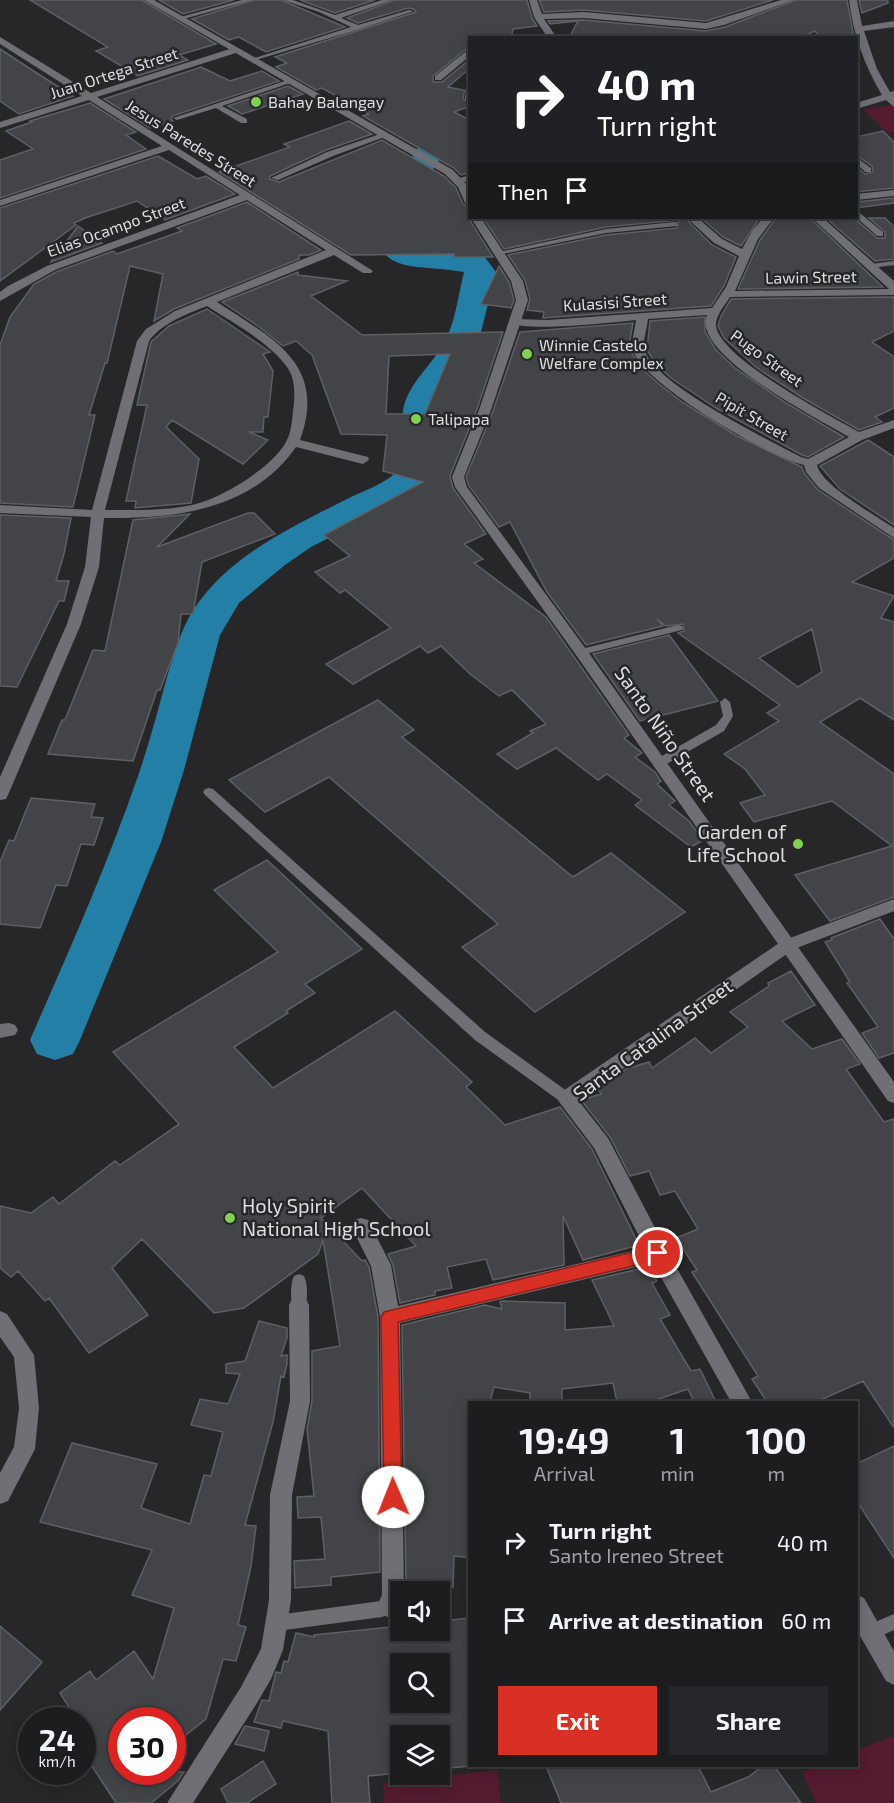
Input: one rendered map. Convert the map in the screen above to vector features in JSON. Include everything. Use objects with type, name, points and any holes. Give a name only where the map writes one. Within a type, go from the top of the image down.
[{"type":"street","points":[[148,0],[464,179],[468,195]]},
{"type":"street","points":[[533,0],[538,17],[552,36]]},
{"type":"street","points":[[538,17],[584,15],[706,26],[722,23],[790,0]]},
{"type":"street","points":[[853,0],[860,43],[879,81],[892,98],[858,106]]},
{"type":"street","points":[[858,28],[894,24]]},
{"type":"street","name":"Jesus Paredes Street","points":[[0,40],[367,271]]},
{"type":"street","name":"Juan Ortega Street","points":[[0,124],[236,50]]},
{"type":"street","points":[[0,57],[17,51]]},
{"type":"street","points":[[438,78],[468,53]]},
{"type":"street","points":[[879,81],[894,79]]},
{"type":"street","points":[[0,203],[169,147]]},
{"type":"street","points":[[858,197],[894,193]]},
{"type":"street","name":"Elias Ocampo Street","points":[[0,298],[12,288],[51,268],[248,196]]},
{"type":"street","points":[[477,219],[521,290],[522,300],[516,321]]},
{"type":"street","points":[[693,219],[718,241],[746,255]]},
{"type":"street","name":"Pugo Street","points":[[768,219],[759,228],[729,294],[716,311],[710,325],[712,333],[716,342],[726,352],[770,384],[858,437]]},
{"type":"street","points":[[818,219],[894,287]]},
{"type":"street","points":[[0,795],[74,624],[92,567],[98,513],[142,341],[150,331],[164,321],[334,250]]},
{"type":"street","name":"Lawin Street","points":[[729,294],[894,292]]},
{"type":"street","points":[[0,509],[98,513],[179,510],[198,507],[236,490],[282,457],[292,442],[300,405],[300,384],[294,368],[278,351],[208,301]]},
{"type":"street","name":"Kulasisi Street","points":[[516,321],[548,323],[716,311]]},
{"type":"street","name":"Pipit Street","points":[[642,317],[638,345],[640,354],[650,368],[682,393],[736,426],[797,460],[810,463]]},
{"type":"street","name":"Santo Niño Street","points":[[516,321],[458,477],[461,487],[581,652],[894,1096]]},
{"type":"street","points":[[894,424],[858,437],[810,463],[812,472],[824,485],[894,534]]},
{"type":"street","points":[[292,442],[363,460]]},
{"type":"street","name":"Santa Catalina Street","points":[[741,1401],[658,1253],[601,1143],[566,1098],[788,945],[894,905]]},
{"type":"street","points":[[361,1226],[381,1265],[390,1317],[393,1598],[388,1606]]},
{"type":"street","points":[[390,1317],[658,1253]]},
{"type":"street","points":[[179,1803],[263,1671],[272,1650],[280,1600],[281,1495],[300,1401],[299,1305]]},
{"type":"street","points":[[0,1320],[24,1355],[29,1407],[24,1449],[0,1494]]},
{"type":"street","points":[[858,1609],[894,1673]]},
{"type":"lane","points":[[180,18],[249,0]]},
{"type":"lane","points":[[286,0],[336,17],[358,28]]},
{"type":"lane","points":[[336,17],[389,0]]},
{"type":"lane","points":[[254,60],[411,11]]},
{"type":"lane","points":[[177,118],[291,81]]},
{"type":"lane","points":[[216,105],[244,121]]},
{"type":"lane","points":[[275,178],[330,154],[386,135]]},
{"type":"lane","points":[[858,161],[868,170]]},
{"type":"lane","points":[[858,214],[880,234]]},
{"type":"lane","points":[[498,254],[606,231],[674,224]]},
{"type":"lane","points":[[871,266],[894,263]]},
{"type":"lane","points":[[581,652],[678,628]]},
{"type":"lane","points":[[659,763],[720,728],[728,716],[725,702]]},
{"type":"lane","points":[[209,792],[480,1036],[566,1098]]},
{"type":"lane","points":[[299,1280],[299,1305]]},
{"type":"lane","points":[[277,1623],[382,1609],[388,1606]]},
{"type":"lane","points":[[872,1632],[894,1622]]},
{"type":"shaded area","points":[[894,105],[894,132],[887,133],[863,109]]},
{"type":"shaded area","points":[[894,1736],[894,1803],[816,1803],[802,1772],[814,1767],[858,1767],[858,1750]]},
{"type":"shaded area","points":[[497,1770],[501,1803],[384,1803],[383,1783],[450,1785],[450,1775]]},
{"type":"building","points":[[30,0],[142,0],[216,44],[179,55],[188,60],[138,76],[96,51],[108,47]]},
{"type":"building","points":[[159,0],[234,0],[183,14]]},
{"type":"building","points":[[254,0],[281,0],[345,27],[266,52],[239,37],[229,40],[192,19]]},
{"type":"building","points":[[300,0],[375,0],[335,13]]},
{"type":"building","points":[[394,0],[527,0],[537,26],[513,29],[511,36],[468,36],[468,48],[433,76],[433,82],[442,82],[468,61],[468,70],[448,87],[468,91],[464,93],[463,99],[468,101],[468,107],[454,112],[468,119],[468,173],[461,175],[454,168],[363,116],[369,114],[322,88],[316,90],[276,67],[287,63],[275,57],[416,12],[408,8],[358,23],[347,18]]},
{"type":"building","points":[[539,0],[773,0],[706,21],[584,10],[544,12]]},
{"type":"building","points":[[796,0],[847,0],[854,36],[819,36],[815,31],[803,36],[570,36],[578,21],[550,24],[548,21],[584,20],[706,31],[725,27]]},
{"type":"building","points":[[859,0],[888,0],[888,3],[862,13]]},
{"type":"building","points":[[0,49],[73,96],[19,114],[0,101]]},
{"type":"building","points":[[201,67],[230,81],[262,71],[279,81],[172,116],[173,121],[150,128],[104,99]]},
{"type":"building","name":"Bahay Balangay","points":[[288,86],[303,94],[242,114],[228,106]]},
{"type":"building","points":[[90,103],[136,132],[126,135],[146,149],[0,198],[0,160],[33,149],[6,131],[32,122],[30,121]]},
{"type":"building","points":[[349,121],[372,134],[326,150],[270,176],[269,179],[279,182],[382,140],[444,176],[456,188],[463,204],[468,207],[468,219],[493,257],[454,257],[454,254],[351,255],[219,172],[290,147],[284,144]]},
{"type":"building","points":[[883,131],[894,142],[894,188],[858,192],[858,169],[865,174],[873,172],[872,166],[858,156],[858,137]]},
{"type":"building","points":[[158,156],[197,179],[206,176],[235,194],[165,220],[137,201],[85,218],[74,223],[76,225],[0,281],[0,208]]},
{"type":"building","points":[[894,198],[894,203],[858,208],[858,202]]},
{"type":"building","points":[[247,202],[321,250],[309,255],[299,255],[299,259],[174,309],[154,321],[163,274],[130,266],[107,363],[105,363],[89,415],[95,415],[73,507],[0,503],[0,345],[10,317],[34,284],[56,272],[113,251],[117,254],[182,231],[177,228]]},
{"type":"building","points":[[869,218],[885,218],[894,227],[894,259],[875,261],[827,219],[855,219],[877,238],[885,238],[885,232]]},
{"type":"building","points":[[484,219],[686,219],[712,245],[736,257],[724,286],[711,306],[543,318],[544,312],[527,310],[530,299],[525,280],[508,255],[606,235],[677,228],[679,220],[606,227],[504,249]]},
{"type":"building","points":[[702,219],[759,219],[741,246],[723,237]]},
{"type":"building","points":[[775,219],[811,219],[883,287],[738,289],[760,240]]},
{"type":"building","points":[[78,226],[102,243],[51,262]]},
{"type":"building","points":[[499,266],[509,282],[514,300],[511,308],[481,304]]},
{"type":"building","points":[[298,272],[298,275],[347,281],[311,296],[362,335],[503,332],[477,409],[450,476],[453,488],[486,534],[464,544],[483,559],[474,563],[546,617],[629,735],[624,738],[642,753],[635,757],[655,772],[661,781],[657,784],[675,801],[669,805],[689,821],[703,840],[691,847],[635,805],[642,800],[607,774],[598,780],[556,748],[517,769],[497,754],[533,733],[530,731],[546,724],[512,690],[499,696],[470,674],[441,646],[428,653],[420,646],[353,684],[326,664],[391,628],[345,590],[340,593],[315,572],[350,556],[324,535],[423,482],[383,471],[387,435],[341,434],[312,355],[296,341],[283,346],[222,302]],"holes":[[[450,354],[425,414],[386,414],[389,356]]]},
{"type":"building","points":[[894,297],[894,331],[872,342],[894,357],[894,408],[875,417],[882,422],[859,430],[757,368],[724,338],[718,326],[731,299]]},
{"type":"building","points":[[207,309],[270,352],[263,354],[273,371],[268,417],[264,417],[263,432],[249,432],[268,440],[243,464],[172,420],[166,427],[199,459],[191,503],[135,508],[136,501],[126,501],[147,405],[137,405],[151,342],[169,326]]},
{"type":"building","points":[[705,317],[705,332],[716,350],[735,368],[786,403],[844,437],[808,457],[802,455],[716,408],[671,378],[655,363],[647,350],[650,321]]},
{"type":"building","points":[[633,323],[630,340],[632,353],[641,368],[659,384],[682,402],[737,436],[802,467],[818,490],[894,540],[894,558],[852,582],[894,596],[881,618],[894,622],[894,720],[860,698],[820,722],[894,774],[894,897],[830,921],[795,875],[892,846],[832,801],[754,822],[740,803],[765,795],[745,769],[724,754],[779,721],[767,713],[780,705],[678,633],[684,631],[683,624],[666,626],[657,619],[663,626],[586,645],[547,592],[510,522],[499,527],[469,486],[466,477],[493,411],[520,332]],"holes":[[[812,629],[822,672],[798,687],[759,658]]]},
{"type":"building","points":[[868,440],[894,457],[894,525],[840,489],[820,466]]},
{"type":"building","points":[[248,513],[254,513],[275,534],[202,562],[193,614],[181,614],[178,643],[160,690],[157,690],[133,761],[48,754],[62,720],[65,720],[93,650],[105,651],[133,520],[190,514],[157,547]]},
{"type":"building","points":[[0,515],[71,518],[56,581],[69,581],[64,601],[59,601],[17,687],[0,686]]},
{"type":"building","points":[[669,635],[718,701],[640,721],[593,654]]},
{"type":"building","points":[[378,700],[414,730],[402,737],[573,877],[611,853],[685,912],[535,1012],[462,947],[498,924],[329,777],[265,812],[229,780]]},
{"type":"building","points":[[31,798],[95,804],[91,817],[103,818],[94,845],[81,844],[67,886],[56,885],[40,928],[0,924],[0,862],[9,840],[14,841]]},
{"type":"building","points":[[267,860],[362,949],[305,984],[315,993],[234,1047],[273,1088],[395,1011],[472,1082],[466,1087],[505,1125],[560,1107],[592,1149],[639,1245],[583,1260],[563,1216],[564,1265],[493,1280],[486,1259],[447,1267],[452,1288],[435,1291],[435,1295],[400,1303],[393,1265],[388,1254],[416,1246],[362,1188],[321,1218],[362,1261],[365,1260],[369,1267],[378,1317],[380,1572],[331,1577],[331,1585],[295,1588],[294,1561],[325,1559],[321,1517],[298,1518],[297,1497],[314,1496],[307,1429],[312,1401],[312,1351],[340,1346],[323,1240],[318,1254],[244,1308],[214,1313],[142,1239],[112,1268],[148,1315],[89,1353],[49,1298],[45,1301],[18,1271],[11,1277],[0,1268],[0,1206],[31,1213],[53,1197],[59,1204],[115,1161],[120,1165],[179,1124],[113,1052],[278,952],[214,890]]},
{"type":"building","points":[[880,919],[894,939],[894,1053],[879,1058],[862,1033],[878,1027],[847,983],[850,982],[825,942]]},
{"type":"building","points":[[791,971],[815,1005],[782,1021],[812,1049],[842,1039],[860,1064],[846,1069],[884,1122],[894,1119],[894,1428],[863,1381],[818,1401],[766,1401],[752,1379],[758,1376],[692,1272],[697,1270],[676,1238],[698,1229],[675,1191],[660,1195],[649,1171],[630,1176],[610,1137],[581,1100],[601,1094],[598,1089],[626,1069],[649,1062],[652,1068],[695,1038],[711,1053],[748,1027],[730,1012],[769,986],[768,983]]},
{"type":"building","points":[[647,1267],[657,1281],[652,1283],[670,1315],[660,1319],[691,1371],[700,1369],[716,1401],[694,1401],[688,1389],[653,1401],[617,1401],[613,1383],[562,1389],[562,1401],[530,1401],[530,1393],[494,1387],[490,1401],[468,1401],[468,1558],[454,1556],[453,1587],[450,1587],[450,1581],[406,1581],[402,1325],[485,1305],[502,1309],[500,1302],[502,1301],[565,1303],[565,1330],[614,1326],[592,1280]]},
{"type":"building","points":[[259,1321],[287,1328],[287,1338],[281,1356],[287,1355],[287,1364],[284,1377],[281,1376],[273,1422],[245,1525],[256,1526],[251,1566],[238,1625],[246,1627],[236,1661],[223,1659],[206,1719],[186,1735],[186,1707],[108,1707],[108,1785],[173,1785],[151,1803],[116,1803],[96,1772],[96,1707],[69,1707],[60,1693],[90,1671],[96,1680],[134,1651],[153,1679],[174,1608],[132,1595],[152,1550],[40,1522],[72,1443],[157,1464],[141,1508],[190,1524],[204,1475],[211,1476],[223,1432],[191,1425],[200,1399],[228,1404],[240,1374],[226,1373],[226,1364],[245,1361]]},
{"type":"building","points":[[894,1446],[894,1558],[858,1503],[858,1463]]},
{"type":"building","points":[[468,1618],[468,1766],[450,1768],[450,1725],[390,1725],[390,1774],[368,1776],[370,1803],[332,1803],[328,1731],[283,1721],[281,1728],[254,1722],[262,1700],[269,1701],[276,1672],[281,1673],[284,1661],[288,1662],[296,1633],[314,1637],[314,1635],[390,1627],[390,1641],[450,1641],[450,1620]]},
{"type":"building","points":[[0,1626],[42,1662],[0,1710]]},
{"type":"building","points":[[245,1726],[269,1731],[264,1751],[235,1744]]},
{"type":"building","points":[[263,1761],[276,1784],[247,1803],[228,1803],[221,1789]]},
{"type":"building","points":[[546,1767],[698,1767],[711,1792],[748,1777],[762,1767],[775,1767],[801,1803],[561,1803]]},
{"type":"waterway","points":[[55,1040],[138,842],[162,770],[200,635],[211,614],[225,594],[271,557],[298,539],[395,489],[413,477],[430,445],[429,437],[421,422],[420,412],[425,395],[464,336],[480,272],[473,263],[411,258],[396,250],[388,220],[388,199],[422,166],[437,137],[439,124],[421,99]]},
{"type":"place","name":"Bahay Balangay","points":[[256,102]]},
{"type":"place","name":"Winnie Castelo Welfare Complex","points":[[527,354]]},
{"type":"place","name":"Talipapa","points":[[416,419]]},
{"type":"place","name":"Garden of Life School","points":[[798,844]]},
{"type":"place","name":"Holy Spirit National High School","points":[[230,1218]]},
{"type":"route","points":[[393,1497],[390,1317],[658,1253]]}]
